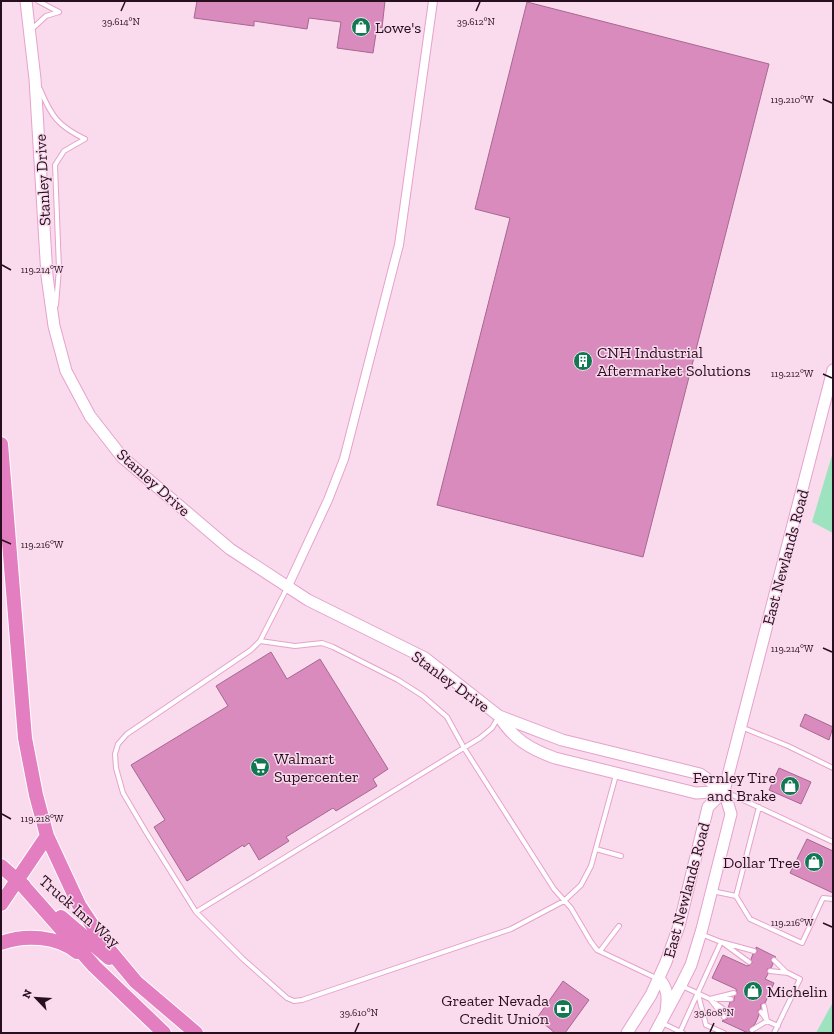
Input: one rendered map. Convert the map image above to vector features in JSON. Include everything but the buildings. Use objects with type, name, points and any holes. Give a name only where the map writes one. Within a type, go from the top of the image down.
[{"type":"highway","points":[[1,444],[25,738],[36,795],[47,836],[82,911],[106,946],[136,982],[196,1033]]},
{"type":"highway","points":[[1,904],[47,836]]},
{"type":"highway","name":"Truck Inn Way","points":[[1,866],[136,982]]},
{"type":"highway","points":[[18,880],[94,966]]},
{"type":"highway","points":[[1,943],[30,938],[45,938],[71,947],[94,966],[164,1033]]},
{"type":"street","name":"Stanley Drive","points":[[26,1],[35,79],[47,276],[54,326],[66,371],[90,416],[122,457],[230,549],[287,588],[321,608],[425,658],[499,716],[557,738],[700,774],[724,791]]},
{"type":"street","points":[[287,588],[343,465],[399,245],[433,1]]},
{"type":"street","name":"East Newlands Road","points":[[627,1033],[659,979],[679,926],[708,808],[724,791],[833,370]]},
{"type":"street","name":"Stanley Drive","points":[[499,716],[508,731],[535,750],[555,758],[696,793],[724,791]]},
{"type":"street","name":"East Newlands Road","points":[[655,1033],[681,986],[701,933],[731,814],[724,791]]},
{"type":"street","points":[[659,979],[666,988],[668,998],[663,1021]]},
{"type":"lane","points":[[30,31],[45,17],[59,12],[38,1]]},
{"type":"lane","points":[[35,79],[52,116],[64,127],[85,138],[64,151],[57,160],[54,169],[58,269],[54,326]]},
{"type":"lane","points":[[287,588],[260,641],[251,650],[127,734],[118,744],[114,754],[116,768],[124,793],[146,832],[196,912],[280,994],[294,1001],[302,1000],[511,929],[564,901],[582,885],[591,866],[616,774]]},
{"type":"lane","points":[[260,641],[295,646],[322,643],[333,647],[398,680],[423,696],[447,717],[464,748],[554,889],[571,908],[591,942],[600,951],[659,979]]},
{"type":"lane","points":[[196,912],[480,738],[492,728],[499,716]]},
{"type":"lane","points":[[741,726],[788,746],[833,768]]},
{"type":"lane","points":[[724,791],[833,842]]},
{"type":"lane","points":[[736,896],[759,807]]},
{"type":"lane","points":[[596,849],[621,856]]},
{"type":"lane","points":[[712,891],[736,896],[750,918],[802,943],[823,898],[833,900]]},
{"type":"lane","points":[[600,951],[619,926]]},
{"type":"lane","points":[[701,933],[721,942],[754,951]]},
{"type":"lane","points":[[721,942],[749,962]]},
{"type":"lane","points":[[663,1021],[682,1032],[721,942]]},
{"type":"lane","points":[[774,960],[788,973],[800,979],[774,1033]]},
{"type":"lane","points":[[770,971],[788,973]]},
{"type":"lane","points":[[681,986],[710,999],[726,1012]]},
{"type":"lane","points":[[698,993],[706,1025],[724,1033]]},
{"type":"lane","points":[[710,999],[734,993]]},
{"type":"lane","points":[[710,999],[731,999]]},
{"type":"lane","points":[[710,999],[724,1017]]},
{"type":"lane","points":[[764,1006],[767,1021]]},
{"type":"lane","points":[[761,1012],[767,1021],[778,1026]]},
{"type":"lane","points":[[754,1025],[767,1021]]},
{"type":"lane","points":[[752,1030],[767,1021]]},
{"type":"green space","points":[[833,452],[833,533],[812,522]]},
{"type":"green space","points":[[833,1002],[833,1033],[816,1033]]},
{"type":"place","name":"Lowe's","points":[[361,27]]},
{"type":"place","name":"CNH Industrial Aftermarket Solutions","points":[[583,361]]},
{"type":"place","name":"Walmart Supercenter","points":[[260,767]]},
{"type":"place","name":"Fernley Tire and Brake","points":[[790,786]]},
{"type":"place","name":"Dollar Tree","points":[[814,862]]},
{"type":"place","name":"Michelin","points":[[753,991]]},
{"type":"place","name":"Greater Nevada Credit Union","points":[[563,1009]]}]
